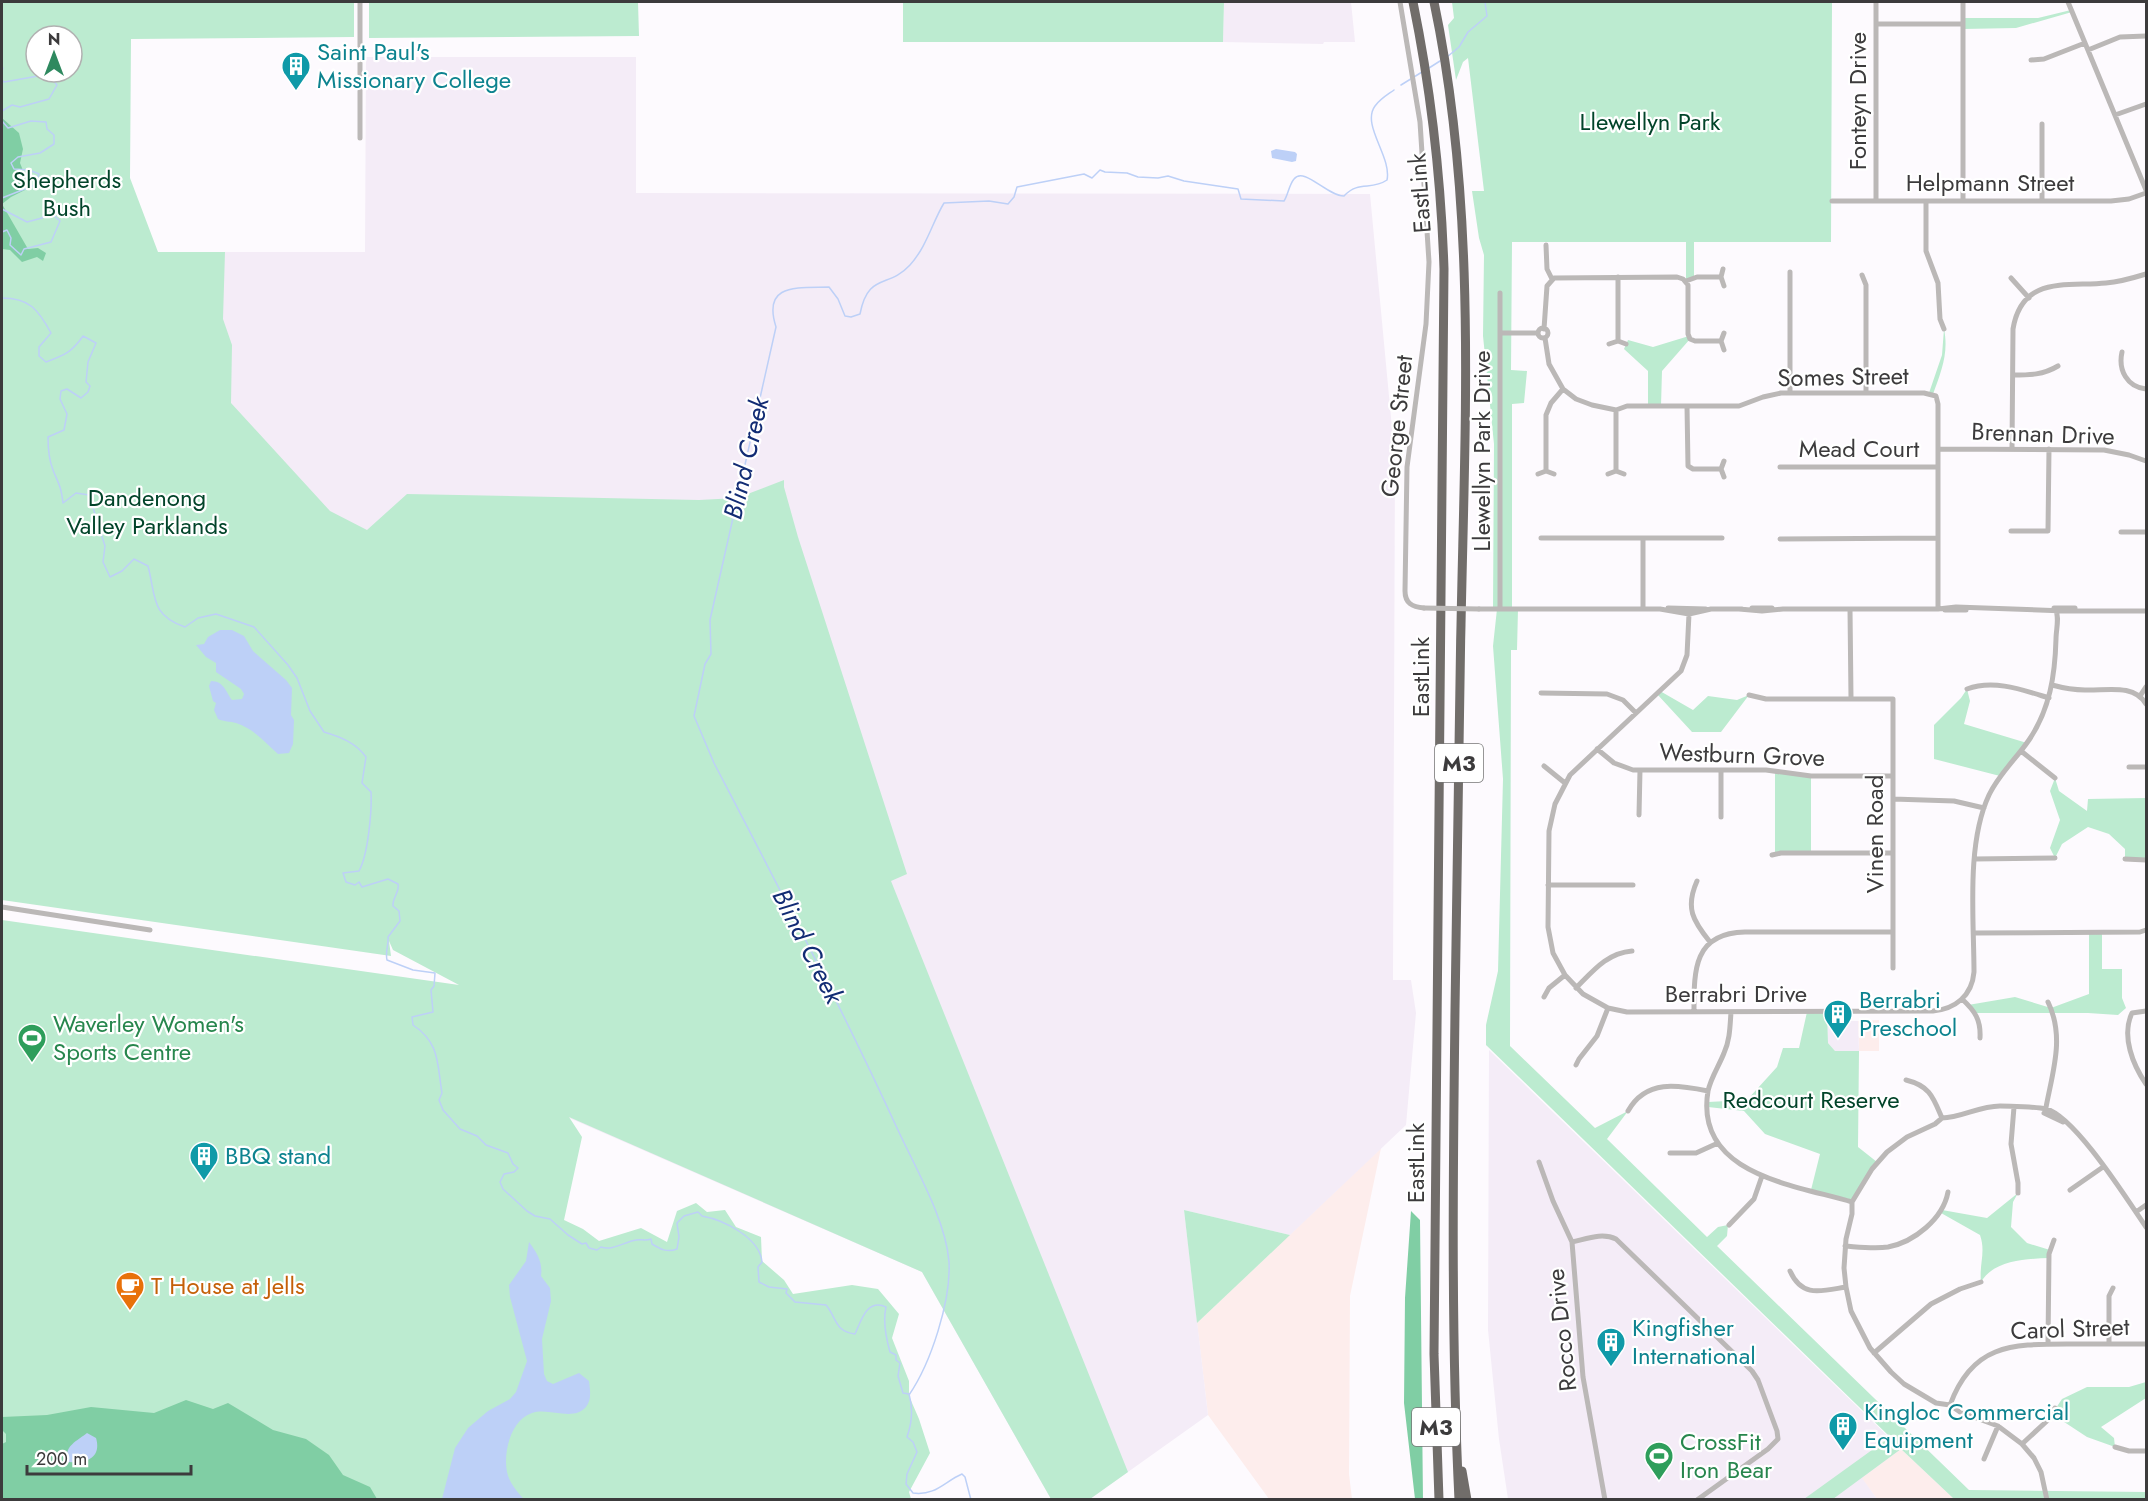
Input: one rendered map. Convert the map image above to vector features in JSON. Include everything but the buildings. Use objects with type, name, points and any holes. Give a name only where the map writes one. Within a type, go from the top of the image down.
[{"type":"highway","name":"EastLink","points":[[1413,2],[1430,91],[1442,211],[1445,298],[1434,1354],[1437,1500]]},
{"type":"highway","name":"EastLink","points":[[1434,2],[1448,79],[1458,164],[1463,223],[1465,299],[1453,1178],[1453,1344],[1459,1500]]},
{"type":"highway","points":[[1456,1448],[1467,1500]]},
{"type":"street","points":[[360,2],[360,138]]},
{"type":"street","name":"George Street","points":[[1400,2],[1417,100],[1427,208],[1429,285],[1407,467],[1405,591],[1406,600],[1411,605],[1424,608],[1479,609],[1660,609],[1676,607],[1687,612],[1698,608],[1762,607],[1956,611],[1978,609],[2144,610]]},
{"type":"street","name":"Fonteyn Drive","points":[[1876,2],[1876,201]]},
{"type":"street","points":[[1963,2],[1963,201]]},
{"type":"street","points":[[2068,2],[2146,191]]},
{"type":"street","points":[[1876,24],[1963,24]]},
{"type":"street","points":[[2088,50],[2120,37],[2146,36]]},
{"type":"street","points":[[2031,60],[2044,59],[2085,43]]},
{"type":"street","points":[[2115,115],[2146,104]]},
{"type":"street","points":[[2042,124],[2042,201]]},
{"type":"street","name":"Helpmann Street","points":[[1832,201],[2118,201],[2146,191]]},
{"type":"street","points":[[1926,202],[1926,251],[1939,288],[1940,319],[1944,329]]},
{"type":"street","points":[[1546,245],[1546,267],[1552,279]]},
{"type":"street","points":[[1723,269],[1721,277],[1724,286]]},
{"type":"street","points":[[1790,272],[1790,393]]},
{"type":"street","points":[[2012,449],[2013,324],[2019,311],[2029,298],[2041,289],[2052,285],[2106,283],[2146,274]]},
{"type":"street","points":[[1862,275],[1866,285],[1866,393]]},
{"type":"street","points":[[1552,279],[1677,277],[1686,281],[1697,277],[1721,277]]},
{"type":"street","points":[[1618,278],[1618,341]]},
{"type":"street","points":[[2011,278],[2029,298]]},
{"type":"street","points":[[1546,471],[1546,415],[1549,405],[1563,389],[1549,364],[1545,338],[1548,333],[1544,329],[1547,288],[1552,279]]},
{"type":"street","points":[[1686,281],[1689,337],[1695,340],[1721,340]]},
{"type":"street","name":"Llewellyn Park Drive","points":[[1500,293],[1500,609]]},
{"type":"street","points":[[1501,333],[1538,333],[1544,329]]},
{"type":"street","points":[[1538,333],[1540,337],[1545,338]]},
{"type":"street","points":[[1724,333],[1721,340],[1724,350]]},
{"type":"street","points":[[1609,344],[1618,341],[1626,344]]},
{"type":"street","points":[[2122,352],[2121,366],[2127,379],[2137,387],[2146,389]]},
{"type":"street","points":[[2013,375],[2036,375],[2058,366]]},
{"type":"street","name":"Somes Street","points":[[1563,389],[1587,404],[1616,410],[1627,406],[1739,406],[1772,394],[1790,393],[1929,393],[1936,396],[1938,609]]},
{"type":"street","points":[[1686,406],[1688,466],[1693,469],[1721,469]]},
{"type":"street","points":[[1616,410],[1616,471]]},
{"type":"street","name":"Brennan Drive","points":[[1938,449],[2113,451],[2146,461]]},
{"type":"street","points":[[2012,531],[2048,531],[2049,449]]},
{"type":"street","points":[[1724,461],[1721,469],[1724,477]]},
{"type":"street","name":"Mead Court","points":[[1780,467],[1938,467]]},
{"type":"street","points":[[1538,474],[1546,471],[1554,474]]},
{"type":"street","points":[[1608,474],[1616,471],[1624,474]]},
{"type":"street","points":[[2121,532],[2146,532]]},
{"type":"street","points":[[1541,538],[1722,538]]},
{"type":"street","points":[[1643,538],[1643,609]]},
{"type":"street","points":[[1780,538],[1938,538]]},
{"type":"street","points":[[1749,694],[1766,699],[1851,698],[1850,609]]},
{"type":"street","points":[[1980,1038],[1981,1029],[1977,1016],[1962,999],[1971,987],[1974,978],[1976,838],[1984,808],[2000,776],[2021,751],[2039,722],[2049,698],[2055,662],[2056,610]]},
{"type":"street","name":"Berrabri Drive","points":[[1687,612],[1687,655],[1681,671],[1575,769],[1555,804],[1550,823],[1549,938],[1553,953],[1565,975],[1589,998],[1608,1008],[1631,1012],[1933,1011],[1949,1008],[1962,999]]},
{"type":"street","points":[[2052,685],[2076,690],[2127,690],[2140,696],[2146,704]]},
{"type":"street","points":[[1967,689],[1977,686],[2016,688],[2049,698]]},
{"type":"street","points":[[2140,696],[2146,687]]},
{"type":"street","points":[[1541,693],[1606,693],[1623,700],[1636,713]]},
{"type":"street","name":"Vinen Road","points":[[1851,698],[1893,699],[1893,968]]},
{"type":"street","name":"Westburn Grove","points":[[1597,749],[1614,763],[1640,770],[1766,770],[1814,776],[1892,776]]},
{"type":"street","points":[[2021,751],[2055,778]]},
{"type":"street","points":[[1544,766],[1565,783]]},
{"type":"street","points":[[2129,767],[2146,767]]},
{"type":"street","points":[[1639,815],[1640,770]]},
{"type":"street","points":[[1721,770],[1721,817]]},
{"type":"street","points":[[1893,799],[1954,801],[1984,808]]},
{"type":"street","points":[[1772,855],[1781,853],[1892,853]]},
{"type":"street","points":[[1974,859],[2055,858]]},
{"type":"street","points":[[2125,859],[2146,860]]},
{"type":"street","points":[[1697,881],[1691,899],[1692,913],[1698,927],[1710,942]]},
{"type":"street","points":[[1548,885],[1633,885]]},
{"type":"street","points":[[2,908],[150,930]]},
{"type":"street","points":[[1974,933],[2140,932],[2146,930]]},
{"type":"street","points":[[1694,1012],[1695,967],[1710,942],[1725,934],[1740,932],[1893,932]]},
{"type":"street","points":[[1576,988],[1603,961],[1618,953],[1632,951]]},
{"type":"street","points":[[1544,997],[1549,988],[1565,975]]},
{"type":"street","points":[[2045,1111],[2056,1059],[2053,1014],[2048,1002]]},
{"type":"street","points":[[1576,1065],[1597,1036],[1608,1008]]},
{"type":"street","points":[[2126,1008],[2132,1013],[2146,1011]]},
{"type":"street","points":[[1731,1012],[1726,1049],[1712,1077],[1708,1091],[1709,1116],[1718,1143],[1736,1163],[1762,1176],[1852,1202]]},
{"type":"street","points":[[2132,1013],[2128,1023],[2130,1048],[2135,1066],[2146,1084]]},
{"type":"street","points":[[1906,1080],[1918,1083],[1925,1088],[1934,1100],[1942,1118]]},
{"type":"street","points":[[1628,1111],[1640,1095],[1657,1088],[1678,1086],[1708,1091]]},
{"type":"street","points":[[2014,1107],[2012,1153],[2018,1193]]},
{"type":"street","points":[[2047,1500],[2041,1472],[2034,1458],[2022,1444],[1998,1426],[1960,1412],[1950,1405],[1939,1404],[1913,1390],[1891,1372],[1874,1353],[1852,1316],[1846,1287],[1845,1246],[1852,1214],[1852,1202],[1872,1169],[1887,1152],[1907,1137],[1935,1124],[1942,1118],[1954,1117],[1983,1108],[2014,1107],[2033,1113],[2045,1111],[2070,1125],[2082,1137],[2146,1227]]},
{"type":"street","points":[[1670,1153],[1696,1153],[1718,1143]]},
{"type":"street","name":"Rocco Drive","points":[[1539,1162],[1553,1201],[1572,1242],[1583,1380],[1605,1500]]},
{"type":"street","points":[[2070,1190],[2103,1167]]},
{"type":"street","points":[[1728,1225],[1754,1199],[1762,1176]]},
{"type":"street","points":[[1845,1246],[1880,1248],[1904,1241],[1927,1227],[1941,1213],[1946,1204],[1948,1192]]},
{"type":"street","points":[[2136,1212],[2146,1205]]},
{"type":"street","points":[[1572,1242],[1602,1235],[1616,1239],[1752,1371],[1758,1380],[1778,1439],[1768,1449],[1697,1500]]},
{"type":"street","points":[[2048,1344],[2049,1254],[2054,1240]]},
{"type":"street","points":[[1790,1271],[1800,1286],[1810,1290],[1820,1291],[1846,1287]]},
{"type":"street","points":[[1874,1353],[1931,1304],[1960,1289],[1981,1282]]},
{"type":"street","points":[[2109,1344],[2109,1296],[2113,1288]]},
{"type":"street","name":"Carol Street","points":[[1950,1405],[1966,1374],[1990,1354],[2016,1345],[2146,1344]]},
{"type":"street","points":[[2022,1444],[2048,1420],[2055,1408]]},
{"type":"street","points":[[1984,1459],[1998,1426]]},
{"type":"street","points":[[2115,1447],[2129,1451],[2146,1451]]},
{"type":"shaded area","points":[[1224,2],[1351,2],[1355,42],[1324,42],[1323,44],[1223,42]]},
{"type":"shaded area","points":[[366,57],[636,57],[636,193],[1370,194],[1395,460],[1393,980],[1411,980],[1416,1013],[1406,1125],[1290,1235],[1184,1210],[1208,1415],[1090,1499],[1051,1499],[922,1272],[567,1117],[454,874],[105,252],[365,252]]},
{"type":"shaded area","points":[[1879,1020],[1879,1051],[1859,1051],[1858,1021]]},
{"type":"shaded area","points":[[1827,1021],[1858,1021],[1859,1051],[1835,1051],[1828,1043]]},
{"type":"shaded area","points":[[1489,1050],[1901,1449],[1862,1478],[1877,1499],[1508,1499],[1499,1439],[1488,1330]]},
{"type":"shaded area","points":[[1381,1148],[1350,1296],[1349,1474],[1352,1499],[1269,1499],[1208,1415],[1197,1323]]},
{"type":"shaded area","points":[[1901,1449],[1954,1499],[1877,1499],[1861,1478]]},
{"type":"green space","points":[[2,2],[354,2],[354,37],[131,39],[130,178],[158,252],[225,252],[223,319],[232,345],[231,403],[330,511],[367,530],[407,494],[699,500],[737,498],[784,480],[798,537],[907,874],[891,881],[1128,1472],[1090,1499],[1051,1499],[922,1272],[569,1117],[582,1137],[564,1220],[583,1229],[599,1241],[641,1228],[667,1242],[677,1211],[696,1203],[707,1212],[725,1210],[736,1227],[761,1237],[762,1261],[784,1280],[793,1294],[852,1285],[878,1289],[899,1314],[892,1338],[909,1381],[909,1396],[930,1453],[909,1492],[911,1499],[2,1499],[2,920],[459,985],[393,950],[389,941],[391,956],[2,900]]},
{"type":"green space","points":[[369,2],[638,2],[639,36],[369,38]]},
{"type":"green space","points":[[903,2],[1224,2],[1223,42],[903,42]]},
{"type":"green space","name":"Llewellyn Park","points":[[1452,2],[1832,2],[1831,242],[1694,242],[1694,278],[1686,281],[1686,242],[1512,242],[1511,370],[1527,371],[1524,403],[1512,404],[1512,609],[1518,609],[1517,650],[1511,650],[1510,1046],[1595,1128],[1628,1111],[1607,1139],[1707,1237],[1718,1227],[1728,1225],[1727,1236],[1717,1246],[1969,1490],[2146,1492],[2146,1499],[1954,1499],[1901,1449],[1833,1499],[1804,1499],[1890,1437],[1486,1045],[1486,1025],[1498,971],[1503,779],[1493,646],[1497,609],[1493,609],[1494,444],[1483,336],[1484,255],[1472,191],[1484,191],[1468,58],[1463,62],[1456,80],[1448,25],[1454,18]]},
{"type":"green space","points":[[2071,10],[2072,12],[2016,28],[1963,29],[1963,18],[2038,18]]},
{"type":"green space","points":[[2,118],[19,133],[23,149],[20,163],[24,173],[25,190],[2,204]]},
{"type":"green space","points":[[2,204],[28,249],[38,248],[46,253],[43,261],[37,257],[22,262],[10,250],[2,249]]},
{"type":"green space","points":[[1944,329],[1945,354],[1933,394],[1929,393],[1942,355]]},
{"type":"green space","points":[[1689,336],[1690,339],[1662,371],[1661,406],[1648,406],[1648,371],[1624,349],[1628,340],[1653,347]]},
{"type":"green space","points":[[1967,689],[1970,701],[1964,724],[2027,743],[2000,776],[1934,759],[1934,725]]},
{"type":"green space","points":[[1660,691],[1693,710],[1708,696],[1737,700],[1749,695],[1721,732],[1692,732],[1657,694]]},
{"type":"green space","points":[[1775,771],[1811,776],[1811,853],[1775,854]]},
{"type":"green space","points":[[2055,778],[2059,791],[2087,811],[2088,799],[2146,798],[2146,860],[2125,859],[2125,849],[2109,834],[2088,827],[2062,844],[2055,858],[2050,848],[2060,820],[2050,791]]},
{"type":"green space","points":[[2089,932],[2102,932],[2102,969],[2122,969],[2122,998],[2126,1008],[2118,1015],[1976,1013],[1968,1005],[2015,997],[2051,1008],[2089,994]]},
{"type":"green space","name":"Redcourt Reserve","points":[[1827,1011],[1828,1043],[1835,1051],[1859,1051],[1858,1147],[1877,1162],[1853,1200],[1811,1190],[1820,1154],[1765,1134],[1744,1111],[1708,1107],[1708,1102],[1747,1100],[1777,1067],[1783,1048],[1799,1048],[1807,1012]]},
{"type":"green space","points":[[2018,1193],[2013,1202],[2011,1227],[2027,1243],[2050,1250],[2049,1258],[2020,1260],[2002,1265],[1994,1269],[1981,1282],[1980,1235],[1941,1213],[1942,1210],[1987,1218]]},
{"type":"green space","points":[[1184,1210],[1290,1235],[1197,1323]]},
{"type":"green space","points":[[1411,1211],[1420,1220],[1423,1500],[1415,1499],[1404,1403],[1405,1298]]},
{"type":"green space","points":[[2146,1382],[2146,1398],[2101,1427],[2114,1438],[2115,1447],[2087,1437],[2052,1414],[2062,1399],[2087,1387],[2129,1387]]},
{"type":"green space","points":[[186,1400],[213,1409],[228,1403],[273,1430],[306,1439],[329,1455],[343,1475],[370,1487],[377,1499],[2,1499],[2,1444],[6,1442],[6,1434],[2,1430],[2,1417],[47,1415],[91,1407],[154,1413]]},
{"type":"water","points":[[1276,149],[1295,152],[1296,161],[1272,158],[1271,151]]},
{"type":"water","points":[[220,630],[232,630],[244,636],[253,651],[292,688],[293,744],[289,753],[278,754],[249,729],[218,719],[214,710],[216,703],[213,701],[209,686],[211,681],[222,685],[232,700],[242,699],[244,694],[241,689],[216,672],[216,663],[206,657],[196,645],[204,644],[208,637]]},
{"type":"water","points":[[529,1242],[539,1258],[541,1276],[550,1288],[551,1301],[542,1339],[544,1374],[547,1381],[553,1384],[579,1373],[589,1381],[589,1401],[581,1411],[574,1413],[532,1413],[519,1422],[514,1429],[506,1455],[507,1472],[514,1487],[524,1499],[442,1499],[455,1448],[468,1428],[488,1411],[510,1399],[516,1392],[527,1361],[509,1285],[526,1261]]},
{"type":"water","points":[[87,1433],[96,1438],[97,1450],[94,1455],[86,1461],[69,1462],[67,1452],[69,1448]]},
{"type":"waterway","name":"Blind Creek","points":[[1447,57],[1459,47],[1468,32],[1487,16],[1485,2]]},
{"type":"waterway","name":"Blind Creek","points":[[1429,68],[1440,61]]},
{"type":"waterway","points":[[2,67],[2,71]]},
{"type":"waterway","name":"Blind Creek","points":[[1401,85],[1422,72]]},
{"type":"waterway","points":[[2,80],[4,82],[44,75],[57,85],[49,99],[20,107],[12,105],[2,111]]},
{"type":"waterway","name":"Blind Creek","points":[[909,1395],[932,1349],[947,1295],[949,1262],[942,1229],[929,1194],[853,1036],[714,763],[694,716],[705,664],[711,654],[710,620],[776,327],[773,313],[774,302],[778,295],[794,288],[829,287],[838,299],[845,316],[860,314],[868,292],[874,286],[902,272],[916,258],[944,203],[989,201],[1008,204],[1014,197],[1017,187],[1084,174],[1092,178],[1100,170],[1127,173],[1138,177],[1168,176],[1184,181],[1238,189],[1241,199],[1284,201],[1294,179],[1304,176],[1330,192],[1344,196],[1355,188],[1376,185],[1387,180],[1385,161],[1374,132],[1372,114],[1375,106],[1394,90]]},
{"type":"waterway","points":[[2,121],[8,128],[31,121],[46,122],[47,129],[54,135],[54,144],[40,153],[18,157],[11,163],[14,169],[29,170],[39,174],[35,185],[2,198]]},
{"type":"waterway","points":[[2,209],[27,222],[42,218],[45,214],[52,214],[60,221],[51,242],[24,249],[21,255],[10,245],[11,238],[7,230],[2,232]]},
{"type":"waterway","points":[[2,298],[26,303],[42,317],[51,333],[39,347],[39,356],[46,362],[67,352],[83,336],[96,343],[88,362],[86,382],[90,386],[88,392],[81,398],[67,389],[61,391],[60,399],[67,414],[64,430],[48,437],[48,445],[63,503],[76,493],[89,495],[105,546],[103,562],[110,577],[122,571],[134,559],[148,566],[156,603],[166,617],[174,622],[185,627],[198,618],[216,614],[254,627],[297,678],[310,711],[324,732],[348,741],[366,757],[362,783],[371,792],[367,844],[359,871],[343,873],[346,882],[355,885],[359,882],[362,887],[388,879],[398,884],[393,906],[399,911],[400,921],[388,937],[387,960],[413,970],[435,973],[434,986],[431,990],[433,1012],[412,1017],[413,1025],[428,1039],[436,1055],[442,1093],[439,1100],[443,1110],[460,1129],[477,1136],[486,1145],[508,1153],[513,1164],[518,1168],[514,1172],[504,1174],[500,1182],[503,1189],[527,1211],[535,1216],[550,1219],[568,1235],[582,1244],[586,1243],[589,1248],[597,1250],[601,1247],[610,1248],[636,1240],[651,1239],[652,1244],[661,1249],[670,1251],[677,1249],[679,1237],[677,1223],[684,1216],[698,1212],[702,1216],[740,1231],[755,1245],[762,1262],[758,1267],[759,1282],[769,1287],[787,1289],[786,1293],[795,1302],[826,1305],[843,1330],[855,1334],[862,1317],[869,1308],[879,1305],[886,1307],[886,1335],[890,1352],[896,1355],[896,1360],[900,1363],[898,1376],[903,1393],[909,1394],[910,1399],[911,1416],[907,1437],[913,1442],[917,1452],[907,1474],[906,1484],[913,1493],[928,1492],[962,1474],[965,1477],[971,1500]]},
{"type":"place","name":"Saint Paul's Missionary College","points":[[296,92]]},
{"type":"place","name":"Berrabri Preschool","points":[[1838,1040]]},
{"type":"place","name":"Waverley Women's Sports Centre","points":[[32,1064]]},
{"type":"place","name":"BBQ stand","points":[[204,1182]]},
{"type":"place","name":"T House at Jells","points":[[130,1312]]},
{"type":"place","name":"Kingfisher International","points":[[1611,1368]]},
{"type":"place","name":"Kingloc Commercial Equipment","points":[[1843,1452]]},
{"type":"place","name":"CrossFit Iron Bear","points":[[1659,1482]]},
{"type":"park label","name":"Shepherds Bush","points":[[67,194]]},
{"type":"park label","name":"Dandenong Valley Parklands","points":[[147,512]]}]
